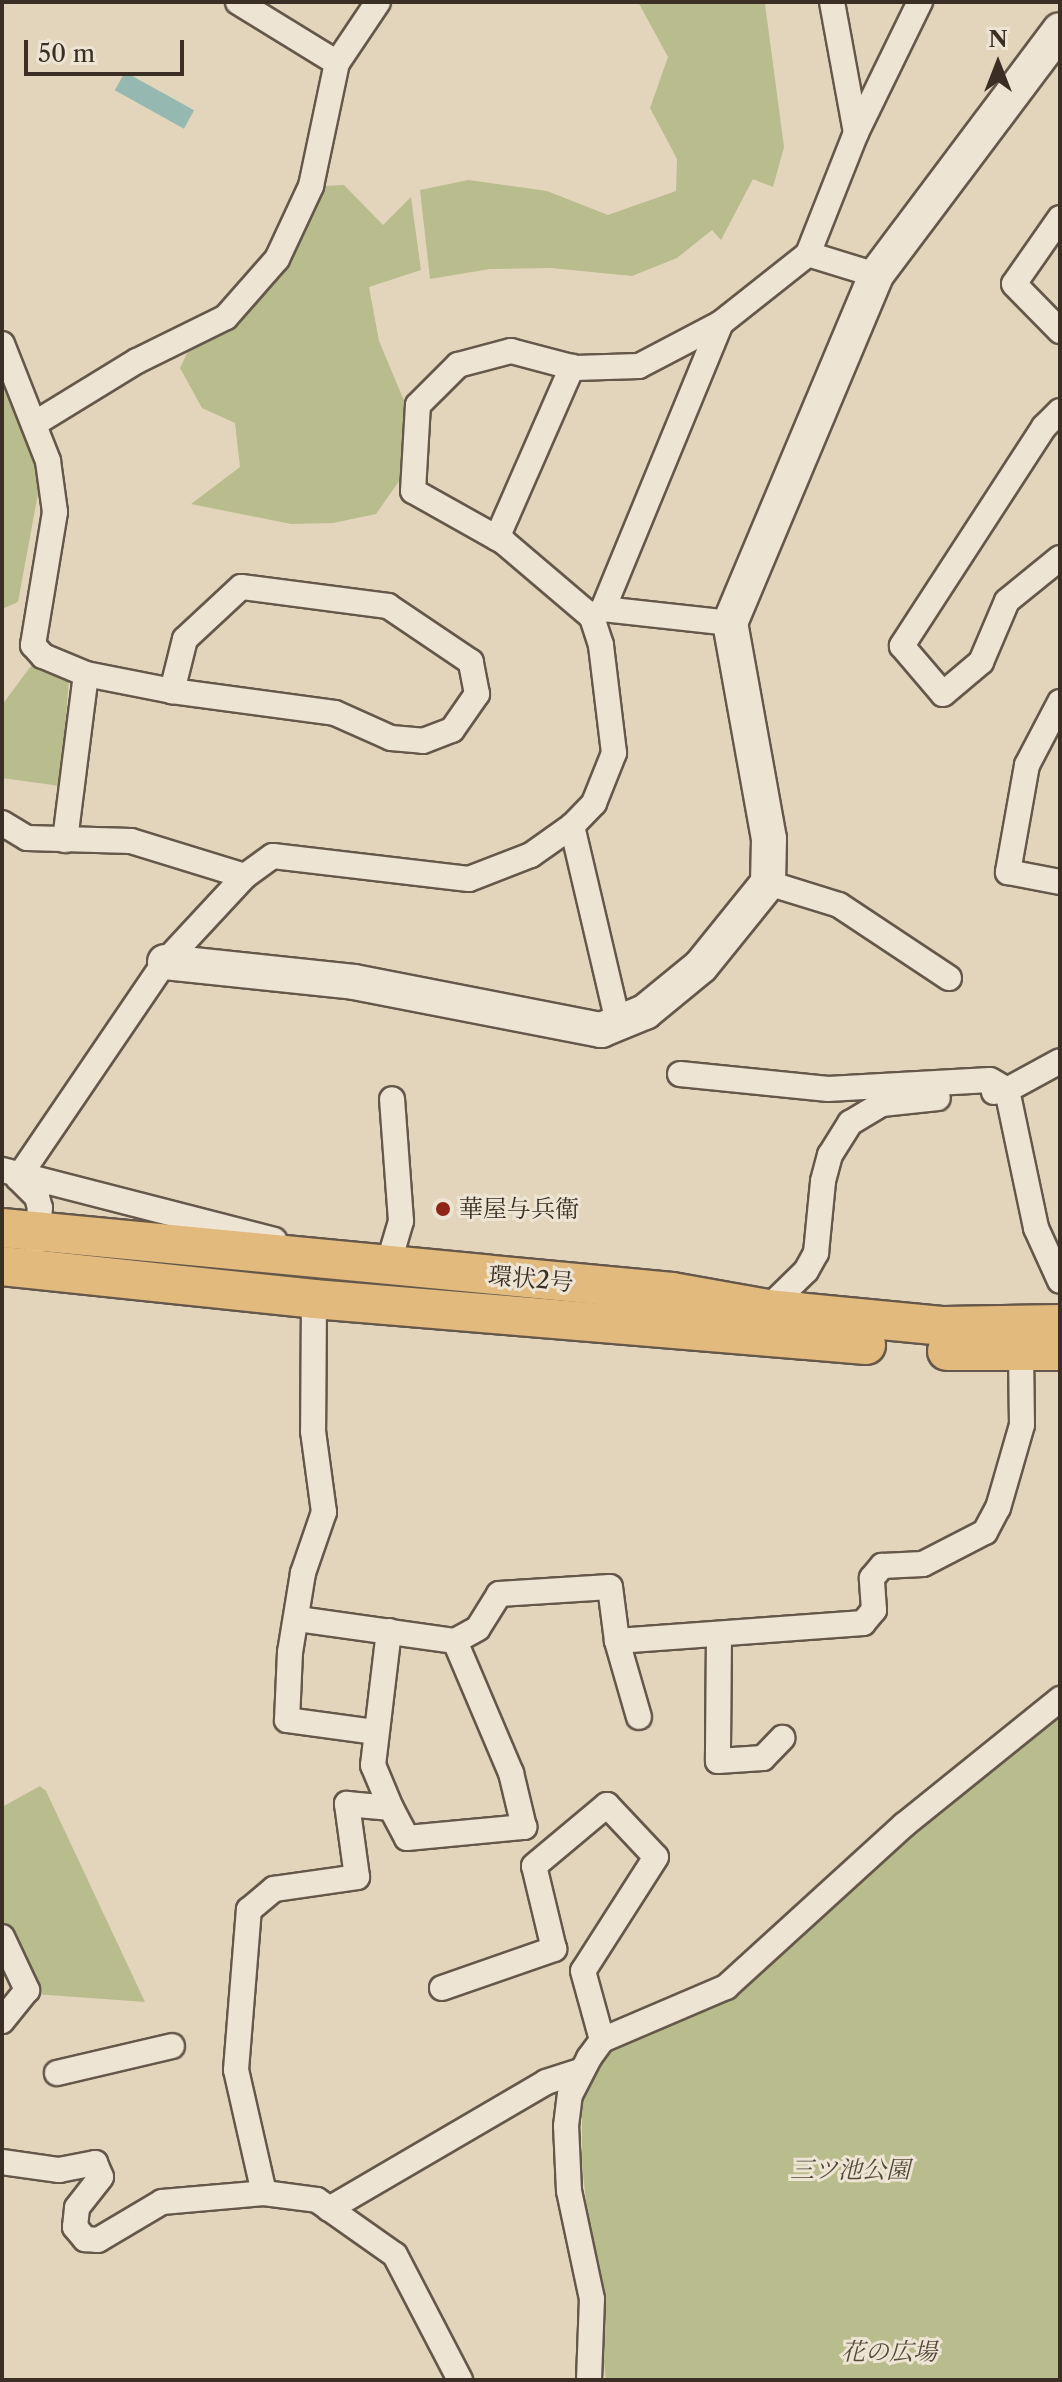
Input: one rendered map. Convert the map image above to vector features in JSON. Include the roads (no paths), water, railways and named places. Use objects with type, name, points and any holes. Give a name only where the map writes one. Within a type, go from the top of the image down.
[{"type":"main road","name":"環状2号","points":[[20,1230],[389,1262],[672,1292],[767,1309],[944,1326],[1060,1324]]},
{"type":"main road","name":"環状2号","points":[[18,1268],[314,1299],[1021,1354],[1060,1351]]},
{"type":"street","points":[[238,2],[337,63]]},
{"type":"street","points":[[34,424],[137,361],[226,317],[277,259],[311,186],[337,63],[378,2]]},
{"type":"street","points":[[832,2],[856,133]]},
{"type":"street","points":[[730,623],[597,613],[497,538],[413,491],[418,405],[458,365],[511,351],[572,367],[639,366],[721,323],[808,254],[856,133],[920,2]]},
{"type":"street","points":[[165,962],[354,982],[577,1029],[619,1027],[689,978],[768,883],[769,839],[730,623],[876,275],[1060,30]]},
{"type":"street","points":[[1060,218],[1014,284],[1060,331]]},
{"type":"street","points":[[808,254],[876,275]]},
{"type":"street","points":[[10,1174],[165,962],[245,876],[273,856],[469,879],[531,855],[572,826],[594,803],[614,753],[597,613],[721,323]]},
{"type":"street","points":[[2,344],[48,461],[55,512],[33,645],[43,656],[86,674],[172,691],[335,713],[391,738],[423,741],[452,730],[477,694],[471,662],[388,606],[241,587],[185,639],[172,691]]},
{"type":"street","points":[[497,538],[572,367]]},
{"type":"street","points":[[1060,411],[1044,427],[902,646],[943,694],[981,662],[1007,601],[1060,558]]},
{"type":"street","points":[[65,840],[86,674]]},
{"type":"street","points":[[1060,702],[1027,765],[1008,872],[1060,882]]},
{"type":"street","points":[[2,823],[27,838],[131,841],[245,876]]},
{"type":"street","points":[[572,826],[619,1027]]},
{"type":"street","points":[[768,883],[839,905],[949,978]]},
{"type":"street","points":[[767,1309],[806,1271],[816,1253],[823,1181],[830,1155],[850,1123],[882,1104],[1007,1090],[1060,1061]]},
{"type":"street","points":[[680,1074],[828,1089],[990,1080],[1007,1090],[1036,1228],[1059,1279]]},
{"type":"street","points":[[10,1174],[311,1251],[389,1262],[401,1221],[392,1099]]},
{"type":"street","points":[[10,1174],[37,1197],[20,1230],[18,1268]]},
{"type":"street","points":[[314,1299],[313,1431],[324,1512],[303,1573],[298,1619],[290,1652],[287,1720],[375,1732]]},
{"type":"street","points":[[617,1641],[863,1623],[874,1610],[872,1578],[882,1566],[923,1564],[985,1532],[998,1508],[1022,1425],[1021,1354]]},
{"type":"street","points":[[298,1619],[455,1641],[478,1628],[499,1594],[610,1587],[617,1641],[639,1717]]},
{"type":"street","points":[[389,1631],[373,1765],[407,1838],[524,1827],[511,1773],[455,1641]]},
{"type":"street","points":[[719,1634],[718,1761],[763,1758],[782,1738]]},
{"type":"street","points":[[589,2380],[592,2299],[569,2191],[566,2126],[580,2071],[602,2040],[726,1987],[904,1825],[1060,1699]]},
{"type":"street","points":[[264,2193],[236,2070],[250,1945],[249,1910],[274,1889],[357,1877],[347,1804],[391,1808]]},
{"type":"street","points":[[442,1988],[554,1949],[534,1866],[607,1805],[656,1857],[583,1971],[602,2040]]},
{"type":"street","points":[[2,1937],[27,1990],[2,2021]]},
{"type":"street","points":[[57,2073],[172,2046]]},
{"type":"street","points":[[329,2209],[546,2082],[580,2071]]},
{"type":"street","points":[[2,2162],[59,2170],[95,2163],[101,2177],[77,2208],[75,2227],[85,2239],[98,2240],[162,2202],[264,2193],[317,2200],[395,2255],[460,2380]]},
{"type":"water","points":[[125,72],[194,110],[184,129],[115,90]]},
{"type":"place","name":"華屋与兵衛","points":[[443,1209]]},
{"type":"park label","name":"三ツ池公園","points":[[850,2170]]},
{"type":"park label","name":"花の広場","points":[[889,2352]]}]
